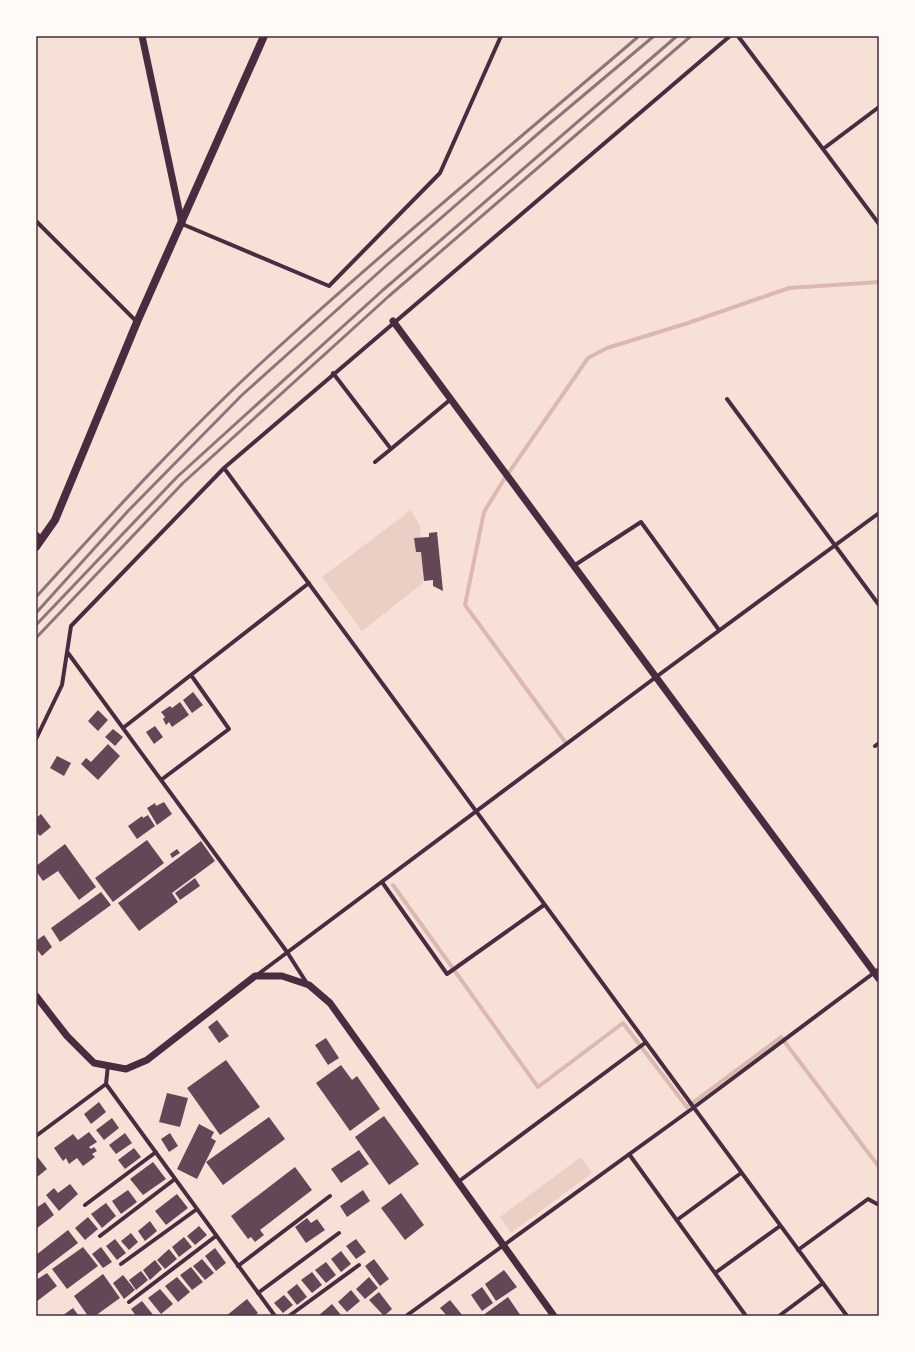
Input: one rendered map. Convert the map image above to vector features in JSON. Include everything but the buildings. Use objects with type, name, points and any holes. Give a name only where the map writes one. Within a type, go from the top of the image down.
[{"type":"main road","points":[[36,547],[38,537],[55,520],[137,322],[182,224],[264,36]]},
{"type":"street","points":[[142,36],[182,224],[329,286],[440,173],[501,36]]},
{"type":"street","points":[[36,739],[62,685],[71,626],[224,468],[393,321],[730,36]]},
{"type":"street","points":[[738,36],[879,224]]},
{"type":"street","points":[[823,149],[879,107]]},
{"type":"street","points":[[36,220],[137,322]]},
{"type":"street","points":[[393,321],[656,677],[877,971],[879,979]]},
{"type":"street","points":[[333,373],[391,448]]},
{"type":"street","points":[[375,462],[451,399]]},
{"type":"street","points":[[727,399],[879,605]]},
{"type":"street","points":[[224,468],[847,1316]]},
{"type":"street","points":[[36,996],[67,1036],[94,1063],[126,1069],[147,1060],[255,976],[476,811],[719,630],[879,514]]},
{"type":"street","points":[[575,566],[641,522],[719,630]]},
{"type":"street","points":[[123,728],[309,583]]},
{"type":"street","points":[[68,653],[287,952],[309,985],[330,1003],[554,1316]]},
{"type":"street","points":[[161,780],[229,729],[191,675]]},
{"type":"street","points":[[874,746],[879,743]]},
{"type":"street","points":[[382,882],[447,974],[544,905]]},
{"type":"street","points":[[406,1316],[693,1108],[877,971]]},
{"type":"street","points":[[255,976],[282,976],[309,985]]},
{"type":"street","points":[[457,1182],[645,1043]]},
{"type":"street","points":[[108,1065],[106,1084],[274,1316]]},
{"type":"street","points":[[36,1136],[106,1084]]},
{"type":"street","points":[[85,1205],[156,1152]]},
{"type":"street","points":[[629,1154],[746,1316]]},
{"type":"street","points":[[677,1220],[741,1173]]},
{"type":"street","points":[[100,1236],[175,1179]]},
{"type":"street","points":[[238,1266],[330,1196]]},
{"type":"street","points":[[798,1250],[868,1199],[879,1205]]},
{"type":"street","points":[[121,1264],[197,1209]]},
{"type":"street","points":[[715,1273],[780,1226]]},
{"type":"street","points":[[258,1293],[339,1233]]},
{"type":"street","points":[[129,1302],[216,1236]]},
{"type":"street","points":[[290,1316],[359,1265]]},
{"type":"street","points":[[779,1316],[823,1283]]},
{"type":"street","points":[[266,1316],[272,1312]]},
{"type":"shaded area","points":[[411,510],[420,526],[423,583],[362,631],[322,577]]},
{"type":"shaded area","points":[[581,1157],[592,1173],[511,1233],[500,1217]]},
{"type":"waterway","points":[[566,743],[465,605],[484,512],[503,481],[588,358],[607,348],[688,323],[789,288],[879,282]]},
{"type":"waterway","points":[[393,885],[538,1087],[623,1023],[687,1107],[781,1037],[879,1167]]},
{"type":"railway","points":[[36,597],[173,449],[260,364],[400,239],[639,36]]},
{"type":"railway","points":[[36,613],[128,511],[242,395],[388,264],[547,126],[654,36]]},
{"type":"railway","points":[[36,625],[177,477],[383,290],[677,36]]},
{"type":"railway","points":[[36,638],[183,483],[389,296],[691,36]]}]
